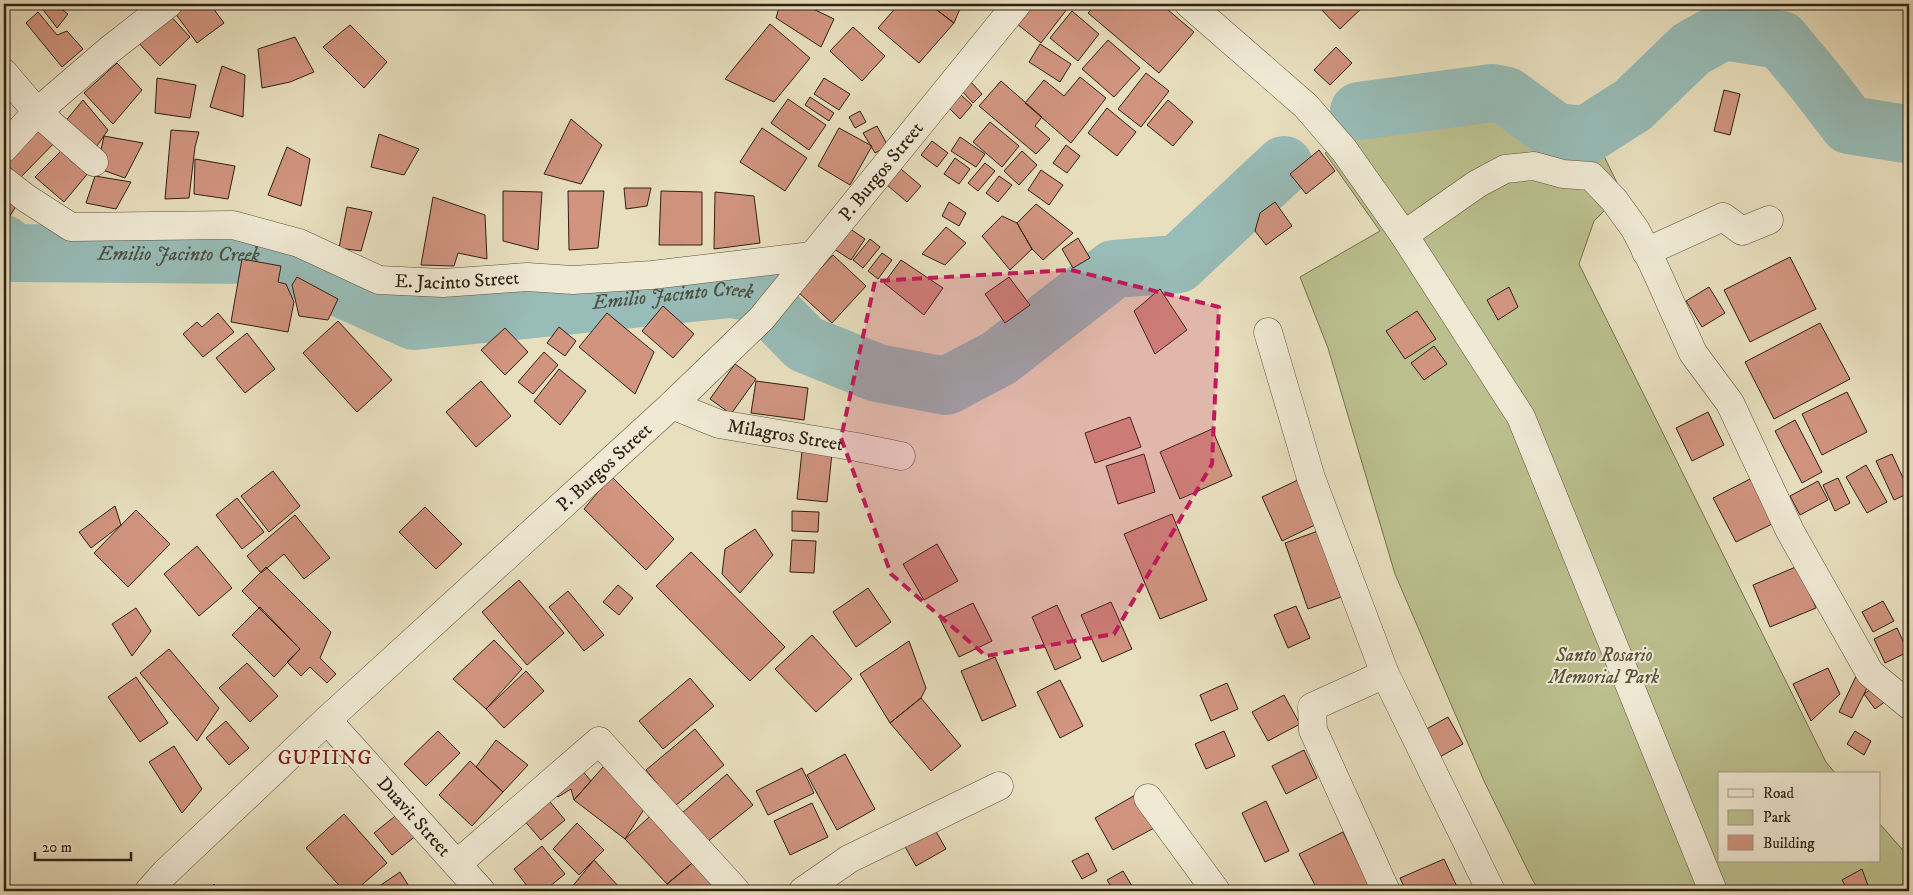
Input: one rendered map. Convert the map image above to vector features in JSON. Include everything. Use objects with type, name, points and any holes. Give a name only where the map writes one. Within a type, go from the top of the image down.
[{"type":"street","points":[[4,148],[37,112],[108,51],[168,4]]},
{"type":"street","name":"P. Burgos Street","points":[[149,891],[165,873],[327,720],[672,405],[762,318],[1017,4]]},
{"type":"street","points":[[1189,4],[1306,106],[1344,150],[1404,235],[1521,417],[1713,891]]},
{"type":"street","points":[[4,73],[37,112],[94,162]]},
{"type":"street","points":[[1404,235],[1477,184],[1505,169],[1534,166],[1563,174],[1590,176],[1614,200],[1635,229],[1653,264],[1693,354],[1730,403],[1790,530],[1870,673],[1909,704]]},
{"type":"street","name":"E. Jacinto Street","points":[[4,181],[70,227],[233,226],[299,243],[380,280],[443,283],[527,277],[573,280],[652,275],[812,256]]},
{"type":"street","points":[[1646,252],[1723,216],[1742,230],[1768,220]]},
{"type":"street","points":[[1268,332],[1311,478],[1385,674],[1491,891]]},
{"type":"street","name":"Milagros Street","points":[[672,405],[720,424],[900,456]]},
{"type":"street","points":[[1385,674],[1312,707],[1314,730],[1386,891]]},
{"type":"street","name":"Duavit Street","points":[[327,720],[480,891]]},
{"type":"street","points":[[457,864],[599,741],[736,891]]},
{"type":"street","points":[[803,891],[849,859],[1000,786]]},
{"type":"street","points":[[1148,798],[1216,891]]},
{"type":"highlighted area","points":[[1071,270],[1219,307],[1212,464],[1114,634],[986,656],[891,574],[841,438],[875,281]]},
{"type":"green space","name":"Santo Rosario Memorial Park","points":[[1503,114],[1562,156],[1604,156],[1622,193],[1594,221],[1579,264],[1826,762],[1834,772],[1718,772],[1718,862],[1880,862],[1880,824],[1909,857],[1909,891],[1539,891],[1484,781],[1395,574],[1328,348],[1300,277],[1380,231],[1325,153],[1358,134]]},
{"type":"building","points":[[4,4],[15,4],[15,5],[4,13]]},
{"type":"building","points":[[45,4],[55,4],[68,14],[57,28],[41,7]]},
{"type":"building","points":[[179,4],[210,4],[224,23],[197,43],[172,9]]},
{"type":"building","points":[[780,4],[803,4],[834,19],[821,47],[776,18]]},
{"type":"building","points":[[899,4],[929,4],[954,23],[919,63],[878,28]]},
{"type":"building","points":[[929,4],[962,4],[954,23]]},
{"type":"building","points":[[1032,4],[1059,4],[1067,9],[1041,43],[1017,24]]},
{"type":"building","points":[[1096,4],[1136,4],[1143,10],[1149,4],[1161,4],[1194,32],[1159,73],[1088,13]]},
{"type":"building","points":[[1316,4],[1366,4],[1340,29]]},
{"type":"building","points":[[166,11],[190,37],[160,66],[135,39]]},
{"type":"building","points":[[1072,11],[1099,34],[1078,61],[1050,38]]},
{"type":"building","points":[[38,12],[57,35],[67,31],[83,49],[62,67],[26,23]]},
{"type":"building","points":[[770,24],[810,58],[774,102],[725,79]]},
{"type":"building","points":[[350,25],[387,62],[364,88],[323,47]]},
{"type":"building","points":[[853,27],[885,56],[862,81],[830,51]]},
{"type":"building","points":[[295,37],[314,72],[290,82],[262,88],[258,49]]},
{"type":"building","points":[[1108,40],[1140,68],[1114,97],[1082,69]]},
{"type":"building","points":[[1040,44],[1071,64],[1060,82],[1029,62]]},
{"type":"building","points":[[1336,47],[1352,63],[1330,85],[1314,70]]},
{"type":"building","points":[[117,63],[142,90],[113,124],[84,93]]},
{"type":"building","points":[[222,66],[245,75],[243,117],[210,107]]},
{"type":"building","points":[[1146,73],[1169,91],[1141,127],[1118,109]]},
{"type":"building","points":[[1080,77],[1106,98],[1071,143],[1025,103],[1044,80],[1064,96]]},
{"type":"building","points":[[157,78],[196,85],[190,118],[155,113]]},
{"type":"building","points":[[824,78],[850,94],[839,110],[814,94]]},
{"type":"building","points":[[970,81],[982,94],[973,103],[961,90]]},
{"type":"building","points":[[1001,81],[1042,117],[1035,126],[1050,139],[1036,154],[979,106]]},
{"type":"building","points":[[1724,90],[1740,94],[1730,135],[1714,131]]},
{"type":"building","points":[[960,94],[972,105],[960,119],[948,107]]},
{"type":"building","points":[[810,97],[834,113],[829,121],[805,105]]},
{"type":"building","points":[[788,99],[826,125],[809,150],[771,123]]},
{"type":"building","points":[[83,100],[108,130],[90,156],[64,123]]},
{"type":"building","points":[[1168,100],[1193,122],[1173,146],[1147,125]]},
{"type":"building","points":[[1107,108],[1136,132],[1117,156],[1088,133]]},
{"type":"building","points":[[860,111],[866,122],[855,128],[849,117]]},
{"type":"building","points":[[571,119],[602,145],[581,184],[544,174]]},
{"type":"building","points":[[990,122],[1019,146],[1002,167],[973,142]]},
{"type":"building","points":[[46,123],[61,136],[20,178],[4,161]]},
{"type":"building","points":[[877,126],[888,146],[875,153],[863,133]]},
{"type":"building","points":[[762,128],[807,158],[785,191],[740,162]]},
{"type":"building","points":[[839,128],[872,146],[850,185],[818,166]]},
{"type":"building","points":[[171,130],[199,132],[195,147],[189,198],[165,199]]},
{"type":"building","points":[[379,134],[419,149],[404,175],[371,167]]},
{"type":"building","points":[[104,136],[143,143],[125,178],[97,168]]},
{"type":"building","points":[[960,137],[985,154],[976,167],[951,151]]},
{"type":"building","points":[[932,141],[948,153],[937,167],[921,155]]},
{"type":"building","points":[[68,144],[94,166],[64,202],[35,177]]},
{"type":"building","points":[[1066,145],[1080,156],[1067,173],[1053,163]]},
{"type":"building","points":[[287,147],[310,159],[301,206],[268,195]]},
{"type":"building","points":[[1319,150],[1335,171],[1306,194],[1290,174]]},
{"type":"building","points":[[1022,151],[1037,165],[1019,185],[1004,171]]},
{"type":"building","points":[[955,158],[970,169],[959,184],[944,174]]},
{"type":"building","points":[[195,159],[235,166],[228,199],[194,194]]},
{"type":"building","points":[[985,163],[995,171],[978,191],[968,183]]},
{"type":"building","points":[[901,169],[921,186],[907,202],[887,185]]},
{"type":"building","points":[[1041,170],[1063,185],[1049,205],[1028,190]]},
{"type":"building","points":[[95,176],[131,182],[116,209],[86,203]]},
{"type":"building","points":[[999,176],[1012,185],[998,202],[986,193]]},
{"type":"building","points":[[624,188],[651,188],[647,206],[626,209]]},
{"type":"building","points":[[4,191],[19,201],[4,226]]},
{"type":"building","points":[[503,191],[542,192],[538,250],[503,241]]},
{"type":"building","points":[[568,191],[604,191],[598,248],[569,250]]},
{"type":"building","points":[[661,191],[702,192],[702,245],[659,245]]},
{"type":"building","points":[[715,192],[754,196],[760,243],[714,249]]},
{"type":"building","points":[[433,197],[485,215],[487,259],[458,253],[454,266],[421,265]]},
{"type":"building","points":[[949,202],[966,213],[959,226],[942,216]]},
{"type":"building","points":[[1275,202],[1292,226],[1266,245],[1255,231],[1260,213]]},
{"type":"building","points":[[1036,204],[1073,233],[1043,260],[1032,249],[1017,223]]},
{"type":"building","points":[[347,207],[372,212],[361,251],[339,248]]},
{"type":"building","points":[[1002,216],[1017,223],[1032,249],[1010,270],[982,236]]},
{"type":"building","points":[[846,226],[865,239],[851,260],[831,247]]},
{"type":"building","points":[[946,227],[966,243],[945,265],[922,254]]},
{"type":"building","points":[[1078,238],[1090,258],[1073,268],[1062,249]]},
{"type":"building","points":[[870,239],[880,247],[863,268],[853,260]]},
{"type":"building","points":[[882,253],[892,260],[878,279],[868,271]]},
{"type":"building","points":[[833,255],[866,286],[832,323],[798,292]]},
{"type":"building","points":[[1790,257],[1816,309],[1750,342],[1724,290]]},
{"type":"building","points":[[242,259],[281,266],[278,282],[286,284],[294,302],[288,332],[231,322]]},
{"type":"building","points":[[901,260],[943,288],[924,315],[884,283]]},
{"type":"building","points":[[297,277],[338,299],[328,320],[299,316],[292,285]]},
{"type":"building","points":[[1009,277],[1030,305],[1005,323],[985,294]]},
{"type":"building","points":[[1509,287],[1518,307],[1498,320],[1487,300]]},
{"type":"building","points":[[1709,287],[1725,313],[1702,327],[1686,301]]},
{"type":"building","points":[[1160,289],[1187,330],[1155,354],[1134,311]]},
{"type":"building","points":[[663,306],[694,334],[673,358],[642,331]]},
{"type":"building","points":[[1417,311],[1436,339],[1405,359],[1386,331]]},
{"type":"building","points":[[218,313],[234,332],[203,357],[183,334],[197,322],[202,327]]},
{"type":"building","points":[[607,313],[654,352],[635,394],[579,347]]},
{"type":"building","points":[[338,321],[392,380],[357,412],[303,353]]},
{"type":"building","points":[[1820,323],[1850,379],[1774,419],[1745,362]]},
{"type":"building","points":[[559,327],[576,341],[565,356],[547,343]]},
{"type":"building","points":[[505,328],[528,352],[505,375],[481,350]]},
{"type":"building","points":[[247,333],[275,369],[245,393],[216,358]]},
{"type":"building","points":[[1434,346],[1447,364],[1424,380],[1411,363]]},
{"type":"building","points":[[544,352],[558,365],[533,394],[518,382]]},
{"type":"building","points":[[735,364],[756,379],[731,414],[710,399]]},
{"type":"building","points":[[559,369],[586,391],[560,425],[534,401]]},
{"type":"building","points":[[481,381],[511,416],[476,447],[446,412]]},
{"type":"building","points":[[756,381],[808,388],[804,420],[751,413]]},
{"type":"building","points":[[1847,392],[1867,432],[1822,455],[1802,414]]},
{"type":"building","points":[[1708,412],[1724,445],[1692,461],[1676,428]]},
{"type":"building","points":[[1130,417],[1141,447],[1095,463],[1085,433]]},
{"type":"building","points":[[1795,420],[1822,472],[1802,483],[1775,431]]},
{"type":"building","points":[[1212,429],[1232,476],[1180,499],[1160,452]]},
{"type":"building","points":[[802,451],[832,453],[827,502],[797,499]]},
{"type":"building","points":[[1144,454],[1155,492],[1118,504],[1106,466]]},
{"type":"building","points":[[1892,454],[1909,491],[1909,493],[1894,500],[1876,461]]},
{"type":"building","points":[[1866,465],[1887,502],[1867,513],[1846,477]]},
{"type":"building","points":[[273,471],[300,506],[269,532],[241,496]]},
{"type":"building","points":[[611,476],[674,539],[646,570],[584,509]]},
{"type":"building","points":[[1752,478],[1776,522],[1736,542],[1713,498]]},
{"type":"building","points":[[1838,478],[1850,503],[1835,511],[1823,485]]},
{"type":"building","points":[[1300,479],[1321,522],[1282,541],[1262,497]]},
{"type":"building","points":[[1818,481],[1828,500],[1800,515],[1790,496]]},
{"type":"building","points":[[237,498],[264,532],[242,549],[216,515]]},
{"type":"building","points":[[115,506],[121,525],[91,548],[79,532]]},
{"type":"building","points":[[425,507],[462,544],[436,569],[399,532]]},
{"type":"building","points":[[136,510],[170,544],[128,587],[94,553]]},
{"type":"building","points":[[792,511],[819,512],[818,532],[792,531]]},
{"type":"building","points":[[1172,514],[1207,600],[1160,619],[1124,534]]},
{"type":"building","points":[[295,515],[330,558],[304,579],[284,554],[261,573],[247,556]]},
{"type":"building","points":[[755,529],[773,555],[740,593],[722,574],[725,549]]},
{"type":"building","points":[[1318,531],[1341,597],[1308,609],[1285,543]]},
{"type":"building","points":[[792,540],[816,541],[814,573],[790,572]]},
{"type":"building","points":[[937,544],[958,581],[924,600],[903,564]]},
{"type":"building","points":[[197,546],[232,588],[199,616],[164,574]]},
{"type":"building","points":[[691,552],[785,647],[750,681],[656,586]]},
{"type":"building","points":[[1798,566],[1816,608],[1770,627],[1753,585]]},
{"type":"building","points":[[266,567],[331,632],[320,658],[336,674],[327,683],[310,667],[301,676],[287,662],[300,649],[242,591]]},
{"type":"building","points":[[519,580],[564,633],[527,665],[482,612]]},
{"type":"building","points":[[618,585],[633,598],[619,615],[603,602]]},
{"type":"building","points":[[868,588],[891,622],[856,647],[833,612]]},
{"type":"building","points":[[568,591],[604,635],[584,651],[549,607]]},
{"type":"building","points":[[1883,601],[1894,621],[1873,632],[1862,612]]},
{"type":"building","points":[[1111,602],[1132,649],[1102,662],[1081,615]]},
{"type":"building","points":[[973,603],[992,641],[959,657],[940,619]]},
{"type":"building","points":[[1057,605],[1081,658],[1055,670],[1032,617]]},
{"type":"building","points":[[1296,606],[1310,638],[1288,648],[1274,615]]},
{"type":"building","points":[[260,607],[300,649],[274,677],[232,635]]},
{"type":"building","points":[[136,608],[151,631],[132,656],[112,624]]},
{"type":"building","points":[[1897,628],[1908,652],[1885,663],[1874,639]]},
{"type":"building","points":[[812,635],[852,679],[816,712],[775,669]]},
{"type":"building","points":[[494,640],[522,669],[486,709],[453,679]]},
{"type":"building","points":[[909,641],[926,688],[921,698],[890,723],[860,674]]},
{"type":"building","points":[[169,649],[219,708],[197,741],[140,673]]},
{"type":"building","points":[[995,657],[1016,706],[982,721],[961,671]]},
{"type":"building","points":[[247,663],[278,696],[250,722],[219,688]]},
{"type":"building","points":[[1861,666],[1873,676],[1852,718],[1839,712]]},
{"type":"building","points":[[1828,668],[1840,694],[1811,721],[1793,684]]},
{"type":"building","points":[[526,671],[544,691],[504,728],[486,709]]},
{"type":"building","points":[[136,677],[168,723],[140,742],[108,697]]},
{"type":"building","points":[[690,678],[714,706],[663,749],[639,721]]},
{"type":"building","points":[[1060,680],[1083,726],[1060,738],[1037,692]]},
{"type":"building","points":[[1227,683],[1238,709],[1211,721],[1200,695]]},
{"type":"building","points":[[1879,683],[1890,698],[1875,709],[1864,694]]},
{"type":"building","points":[[1284,695],[1300,724],[1268,741],[1252,712]]},
{"type":"building","points":[[921,698],[961,746],[931,771],[890,723]]},
{"type":"building","points":[[1448,717],[1463,744],[1436,759],[1421,732]]},
{"type":"building","points":[[226,721],[249,748],[229,765],[206,738]]},
{"type":"building","points":[[695,729],[724,765],[675,806],[646,770]]},
{"type":"building","points":[[438,731],[460,753],[426,786],[404,764]]},
{"type":"building","points":[[1224,731],[1235,756],[1206,769],[1195,744]]},
{"type":"building","points":[[1855,731],[1871,741],[1864,755],[1847,744]]},
{"type":"building","points":[[496,740],[528,765],[503,792],[476,767]]},
{"type":"building","points":[[174,746],[202,789],[182,813],[149,762]]},
{"type":"building","points":[[1304,750],[1317,778],[1286,794],[1272,766]]},
{"type":"building","points":[[845,754],[875,809],[837,830],[807,775]]},
{"type":"building","points":[[470,761],[503,792],[472,826],[439,795]]},
{"type":"building","points":[[577,764],[591,781],[574,800],[571,789],[558,797],[546,785]]},
{"type":"building","points":[[604,766],[648,803],[625,839],[574,800]]},
{"type":"building","points":[[802,768],[814,793],[768,815],[756,791]]},
{"type":"building","points":[[727,774],[753,805],[707,842],[682,813]]},
{"type":"building","points":[[541,791],[565,820],[541,840],[517,812]]},
{"type":"building","points":[[1137,794],[1156,827],[1113,850],[1095,818]]},
{"type":"building","points":[[1266,801],[1289,851],[1265,862],[1242,813]]},
{"type":"building","points":[[812,803],[828,837],[790,855],[774,821]]},
{"type":"building","points":[[657,810],[696,860],[667,884],[625,839]]},
{"type":"building","points":[[399,813],[417,835],[392,855],[374,833]]},
{"type":"building","points":[[344,814],[387,863],[355,891],[344,891],[306,848]]},
{"type":"building","points":[[577,823],[604,850],[579,875],[553,849]]},
{"type":"building","points":[[934,828],[946,849],[916,866],[904,845]]},
{"type":"building","points":[[1343,832],[1372,891],[1318,891],[1299,854]]},
{"type":"building","points":[[542,846],[565,874],[544,891],[531,891],[514,869]]},
{"type":"building","points":[[1088,853],[1097,871],[1082,879],[1072,861]]},
{"type":"building","points":[[1444,859],[1459,891],[1406,891],[1400,878]]},
{"type":"building","points":[[594,860],[621,889],[619,891],[576,891],[571,888]]},
{"type":"building","points":[[696,860],[722,891],[673,891],[667,884]]},
{"type":"building","points":[[1862,869],[1870,891],[1848,891],[1842,880]]},
{"type":"building","points":[[1123,871],[1135,891],[1114,891],[1107,880]]},
{"type":"building","points":[[400,872],[412,891],[372,891]]},
{"type":"building","points":[[832,879],[840,891],[813,891]]},
{"type":"building","points":[[214,884],[220,891],[208,891]]},
{"type":"waterway","points":[[1359,111],[1492,93],[1507,96],[1556,132],[1586,135],[1633,105],[1691,49],[1723,31],[1781,40],[1849,125],[1906,134],[1909,132]]},
{"type":"waterway","name":"Emilio Jacinto Creek","points":[[4,244],[14,253],[267,255],[414,321],[731,289],[755,293],[805,344],[877,373],[946,386],[999,358],[1114,269],[1178,264],[1284,165]]},
{"type":"district","name":"GUPIING","points":[[325,758]]}]
